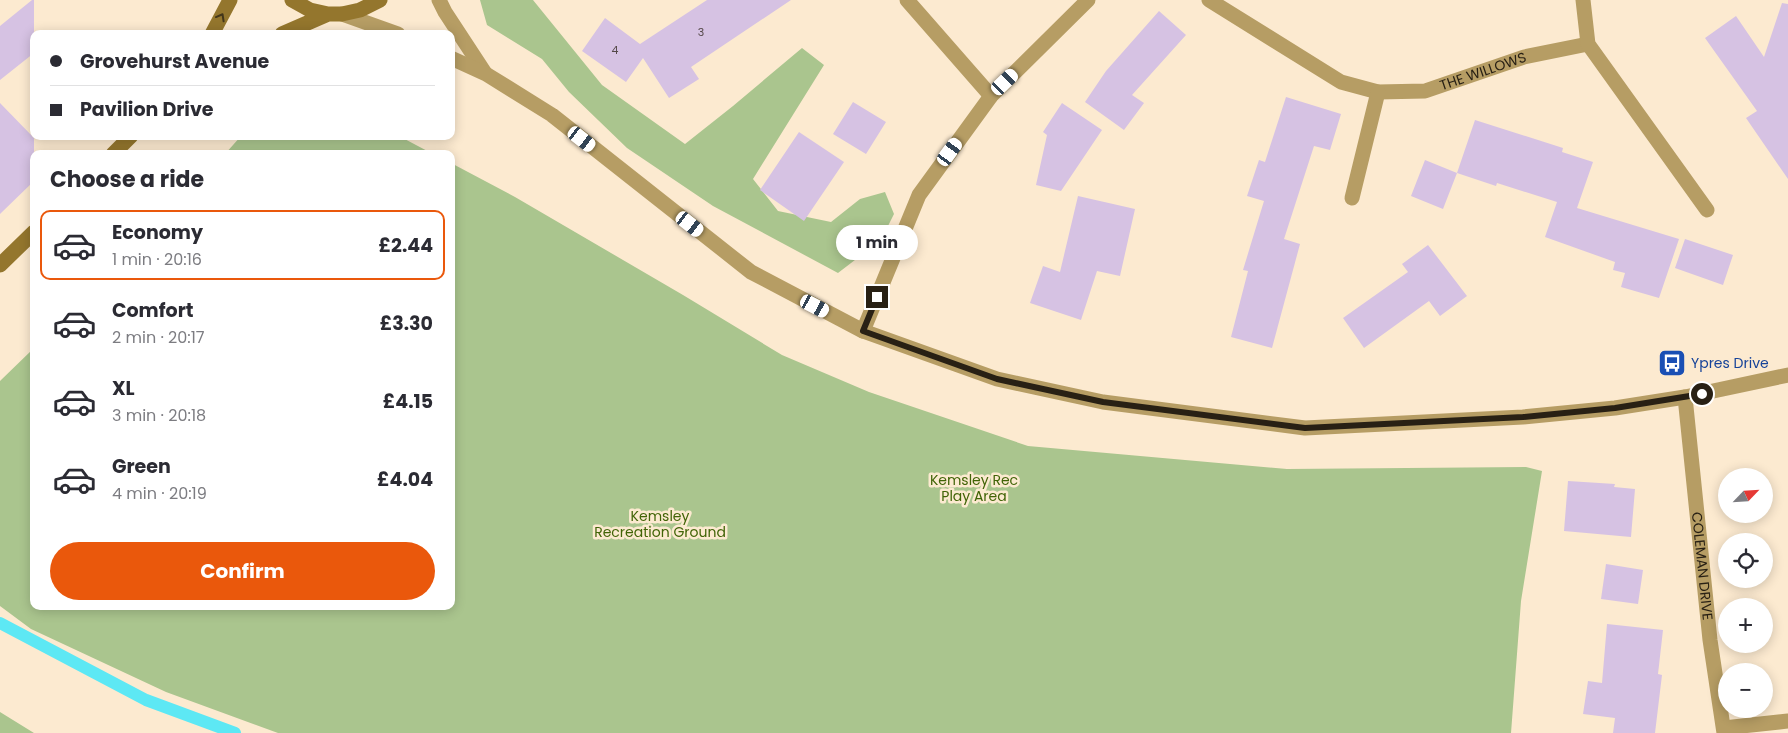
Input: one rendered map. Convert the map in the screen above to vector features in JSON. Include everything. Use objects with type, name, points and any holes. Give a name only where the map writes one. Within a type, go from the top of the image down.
[{"type":"street","points":[[214,30],[230,0]]},
{"type":"street","points":[[292,0],[310,10],[335,14],[385,30]]},
{"type":"street","points":[[293,30],[335,14],[360,10],[380,0]]},
{"type":"street","points":[[439,0],[486,74]]},
{"type":"street","points":[[907,0],[991,96]]},
{"type":"street","points":[[863,331],[919,194],[991,96],[1088,0]]},
{"type":"street","name":"THE WILLOWS","points":[[1209,0],[1341,82],[1378,92],[1425,91],[1524,57],[1588,44]]},
{"type":"street","points":[[1583,0],[1588,44],[1707,210]]},
{"type":"street","points":[[455,60],[486,74],[552,115],[751,272],[863,331],[997,379],[1103,402],[1305,428],[1523,417],[1615,408],[1685,398],[1788,375]]},
{"type":"street","points":[[1352,198],[1378,92]]},
{"type":"street","points":[[117,150],[127,140]]},
{"type":"street","points":[[0,265],[30,236]]},
{"type":"street","name":"COLEMAN DRIVE","points":[[1685,398],[1710,640],[1724,730]]},
{"type":"street","points":[[1724,730],[1788,722]]},
{"type":"green space","points":[[480,0],[533,0],[602,85],[685,144],[802,48],[824,65],[753,179],[778,211],[831,222],[860,199],[885,192],[894,214],[881,240],[838,273],[713,206],[627,148],[569,92],[542,59],[487,25]]},
{"type":"green space","points":[[237,140],[407,140],[425,150],[229,150]]},
{"type":"green space","name":"Kemsley Recreation Ground","points":[[455,165],[515,197],[782,355],[869,392],[1028,446],[1287,469],[1526,467],[1542,471],[1521,601],[1511,733],[278,733],[166,692],[31,629],[0,606],[0,381],[30,352],[30,610],[455,610]]},
{"type":"green space","points":[[0,712],[34,733],[0,733]]},
{"type":"building","points":[[34,0],[34,30],[30,30],[30,56],[0,80],[0,26]]},
{"type":"building","points":[[707,0],[791,0],[691,67],[699,79],[669,98],[643,58],[626,82],[582,51],[605,18],[640,44]]},
{"type":"building","points":[[1782,3],[1788,4],[1788,179],[1746,118],[1757,111],[1705,38],[1736,16],[1764,57]]},
{"type":"building","points":[[1159,11],[1186,35],[1132,95],[1144,103],[1124,130],[1085,102],[1106,71]]},
{"type":"building","points":[[1286,97],[1341,114],[1330,150],[1314,146],[1284,239],[1300,244],[1272,348],[1231,337],[1248,271],[1243,270],[1264,201],[1247,196],[1259,160],[1265,162]]},
{"type":"building","points":[[853,102],[886,122],[866,154],[833,134]]},
{"type":"building","points":[[0,103],[30,134],[30,140],[34,140],[34,150],[30,150],[30,185],[0,214]]},
{"type":"building","points":[[1062,103],[1102,130],[1061,191],[1036,185],[1047,135],[1043,132]]},
{"type":"building","points":[[1475,120],[1563,148],[1562,152],[1593,162],[1577,208],[1679,239],[1659,298],[1621,287],[1625,273],[1613,270],[1615,262],[1545,237],[1557,202],[1497,183],[1496,186],[1457,173]]},
{"type":"building","points":[[799,132],[844,162],[804,221],[760,190]]},
{"type":"building","points":[[1425,160],[1457,173],[1443,209],[1411,196]]},
{"type":"building","points":[[1078,196],[1135,209],[1120,276],[1097,271],[1081,320],[1030,303],[1043,266],[1060,272]]},
{"type":"building","points":[[1685,239],[1733,255],[1723,285],[1675,268]]},
{"type":"building","points":[[1428,245],[1467,296],[1440,316],[1429,301],[1364,348],[1343,318],[1408,272],[1402,264]]},
{"type":"building","points":[[1568,481],[1615,484],[1614,487],[1635,489],[1631,537],[1564,531]]},
{"type":"building","points":[[1606,564],[1643,570],[1638,604],[1601,599]]},
{"type":"building","points":[[1607,624],[1663,630],[1658,674],[1662,675],[1655,733],[1613,733],[1615,718],[1583,714],[1588,681],[1602,683]]},
{"type":"waterway","points":[[0,623],[146,700],[235,733]]},
{"type":"place","name":"Ypres Drive","points":[[1672,363]]},
{"type":"route","points":[[877,297],[863,331],[997,379],[1103,402],[1305,428],[1523,417],[1615,408],[1702,394]]},
{"type":"park label","name":"Kemsley Rec Play Area","points":[[974,488]]}]
